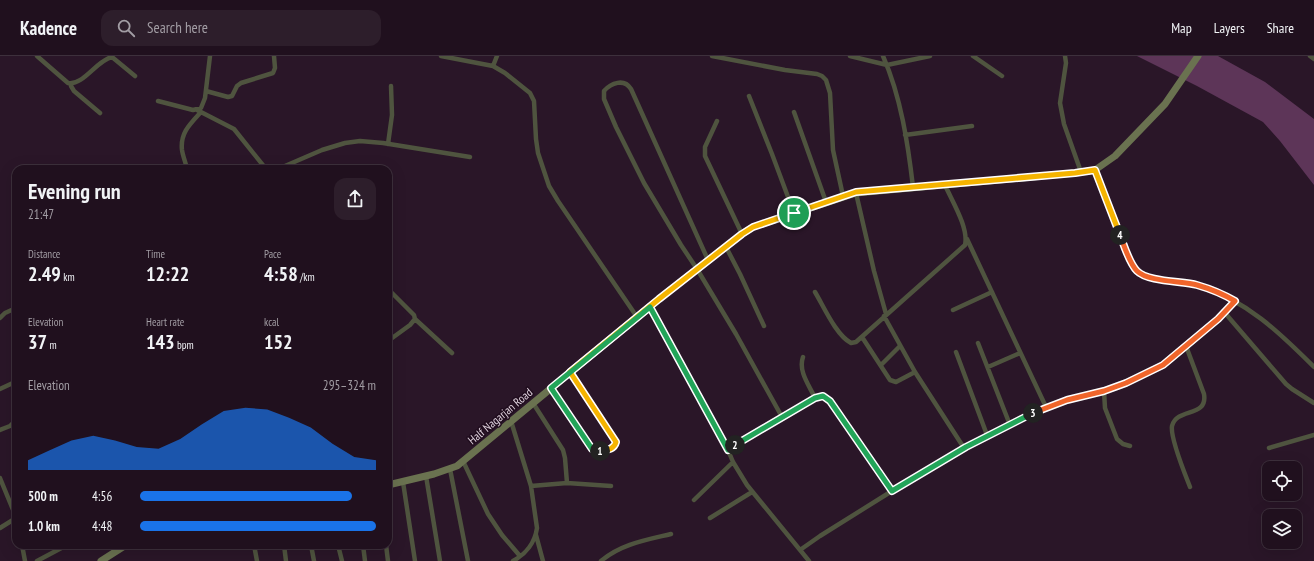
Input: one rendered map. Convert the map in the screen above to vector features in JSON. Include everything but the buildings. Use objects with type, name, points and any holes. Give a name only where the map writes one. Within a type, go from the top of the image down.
[{"type":"main road","name":"Half Nagarjan Road","points":[[392,483],[403,482],[450,469],[463,461],[637,317],[708,260],[753,227],[856,192],[913,188],[1095,170],[1115,156],[1165,104],[1198,56]]},
{"type":"main road","points":[[100,561],[120,549]]},
{"type":"street","points":[[37,56],[71,84],[74,91],[100,113]]},
{"type":"street","points":[[186,165],[182,138],[186,129],[203,104],[210,56]]},
{"type":"street","points":[[206,91],[228,97],[232,96],[237,86],[241,82],[273,73],[275,68],[274,56]]},
{"type":"street","points":[[441,56],[493,66],[505,73],[532,96],[536,148],[550,186],[558,201],[637,317]]},
{"type":"street","points":[[493,66],[497,56]]},
{"type":"street","points":[[712,56],[785,70],[817,74],[826,80],[830,93],[833,150],[843,196]]},
{"type":"street","points":[[850,56],[887,65],[930,56]]},
{"type":"street","points":[[883,56],[887,65],[905,134],[913,188]]},
{"type":"street","points":[[973,56],[1002,76]]},
{"type":"street","points":[[1065,56],[1066,63],[1060,103],[1064,124],[1081,172]]},
{"type":"street","points":[[1310,56],[1314,59]]},
{"type":"street","points":[[71,84],[77,82],[103,61],[112,57],[135,76]]},
{"type":"street","points":[[708,260],[631,89],[625,83],[616,83],[611,85],[604,91],[604,94],[606,104],[616,127],[648,189],[680,245],[697,269],[736,334],[782,418]]},
{"type":"street","points":[[388,144],[392,116],[391,86]]},
{"type":"street","points":[[749,96],[794,213]]},
{"type":"street","points":[[158,100],[199,111],[234,129],[263,165]]},
{"type":"street","points":[[794,112],[826,202]]},
{"type":"street","points":[[717,121],[705,147],[706,162],[742,234]]},
{"type":"street","points":[[905,134],[972,126]]},
{"type":"street","points":[[286,165],[312,153],[345,143],[360,141],[470,157]]},
{"type":"street","points":[[1095,170],[1126,250],[1137,271],[1148,278],[1197,285],[1220,293],[1242,304],[1273,328],[1314,367]]},
{"type":"street","points":[[945,185],[964,228],[966,238],[1046,407]]},
{"type":"street","points":[[856,192],[885,315],[915,372],[964,448]]},
{"type":"street","points":[[815,292],[834,325],[843,337],[851,343],[856,342],[965,245],[966,238]]},
{"type":"street","points":[[726,247],[764,326]]},
{"type":"street","points":[[954,310],[992,292]]},
{"type":"street","points":[[392,293],[414,315],[415,319],[452,353]]},
{"type":"street","points":[[800,550],[892,491],[987,436],[1046,407],[1104,391],[1158,368],[1225,313],[1235,301]]},
{"type":"street","points":[[650,307],[728,450],[733,462],[752,492],[809,561]]},
{"type":"street","points":[[0,318],[5,313],[12,310]]},
{"type":"street","points":[[1225,313],[1286,384],[1292,390],[1314,403]]},
{"type":"street","points":[[392,338],[410,325],[415,319]]},
{"type":"street","points":[[862,337],[890,380],[896,382],[915,372]]},
{"type":"street","points":[[978,342],[1010,425]]},
{"type":"street","points":[[881,365],[900,346]]},
{"type":"street","points":[[1186,346],[1205,400],[1204,404],[1200,408],[1178,417],[1172,427],[1174,442],[1190,487]]},
{"type":"street","points":[[956,352],[987,436]]},
{"type":"street","points":[[988,367],[1020,353]]},
{"type":"street","points":[[803,357],[802,370],[815,398]]},
{"type":"street","points":[[551,388],[592,449],[597,451],[607,450],[613,447],[616,442],[614,438],[570,372]]},
{"type":"street","points":[[0,389],[12,383]]},
{"type":"street","points":[[1104,391],[1105,408],[1117,439],[1123,444],[1130,446]]},
{"type":"street","points":[[728,450],[815,398],[823,396],[830,401],[892,491]]},
{"type":"street","points":[[533,403],[563,450],[567,483]]},
{"type":"street","points":[[511,421],[531,486],[537,528],[536,535],[530,546],[513,561]]},
{"type":"street","points":[[0,430],[12,424]]},
{"type":"street","points":[[1269,448],[1314,435]]},
{"type":"street","points":[[463,461],[488,514],[520,556]]},
{"type":"street","points":[[694,500],[733,462]]},
{"type":"street","points":[[450,469],[468,561]]},
{"type":"street","points":[[426,476],[440,561]]},
{"type":"street","points":[[0,478],[12,508]]},
{"type":"street","points":[[403,482],[414,561]]},
{"type":"street","points":[[531,486],[567,483],[610,486]]},
{"type":"street","points":[[710,518],[752,492]]},
{"type":"street","points":[[0,528],[12,520]]},
{"type":"street","points":[[601,561],[628,545],[671,534]]},
{"type":"street","points":[[536,535],[543,561]]},
{"type":"street","points":[[23,549],[25,561]]},
{"type":"street","points":[[37,561],[60,549]]},
{"type":"street","points":[[255,549],[257,561]]},
{"type":"street","points":[[284,549],[286,561]]},
{"type":"street","points":[[312,549],[314,561]]},
{"type":"street","points":[[339,549],[342,561]]},
{"type":"street","points":[[364,549],[365,561]]},
{"type":"street","points":[[386,549],[388,561]]},
{"type":"shaded area","points":[[1137,56],[1218,56],[1265,82],[1314,119],[1314,185],[1280,141],[1263,122],[1197,86]]},
{"type":"route","points":[[794,213],[753,227],[742,234],[659,299],[650,307],[570,372],[616,442],[613,447],[607,450],[597,451],[592,449],[551,388],[570,372],[637,317],[650,307],[728,450],[815,398],[823,396],[830,401],[892,491],[966,447],[1034,412],[1067,400],[1104,391],[1151,372],[1163,365],[1218,319],[1235,301],[1220,293],[1197,285],[1148,278],[1137,271],[1126,250],[1095,170],[856,192],[794,213]]}]
